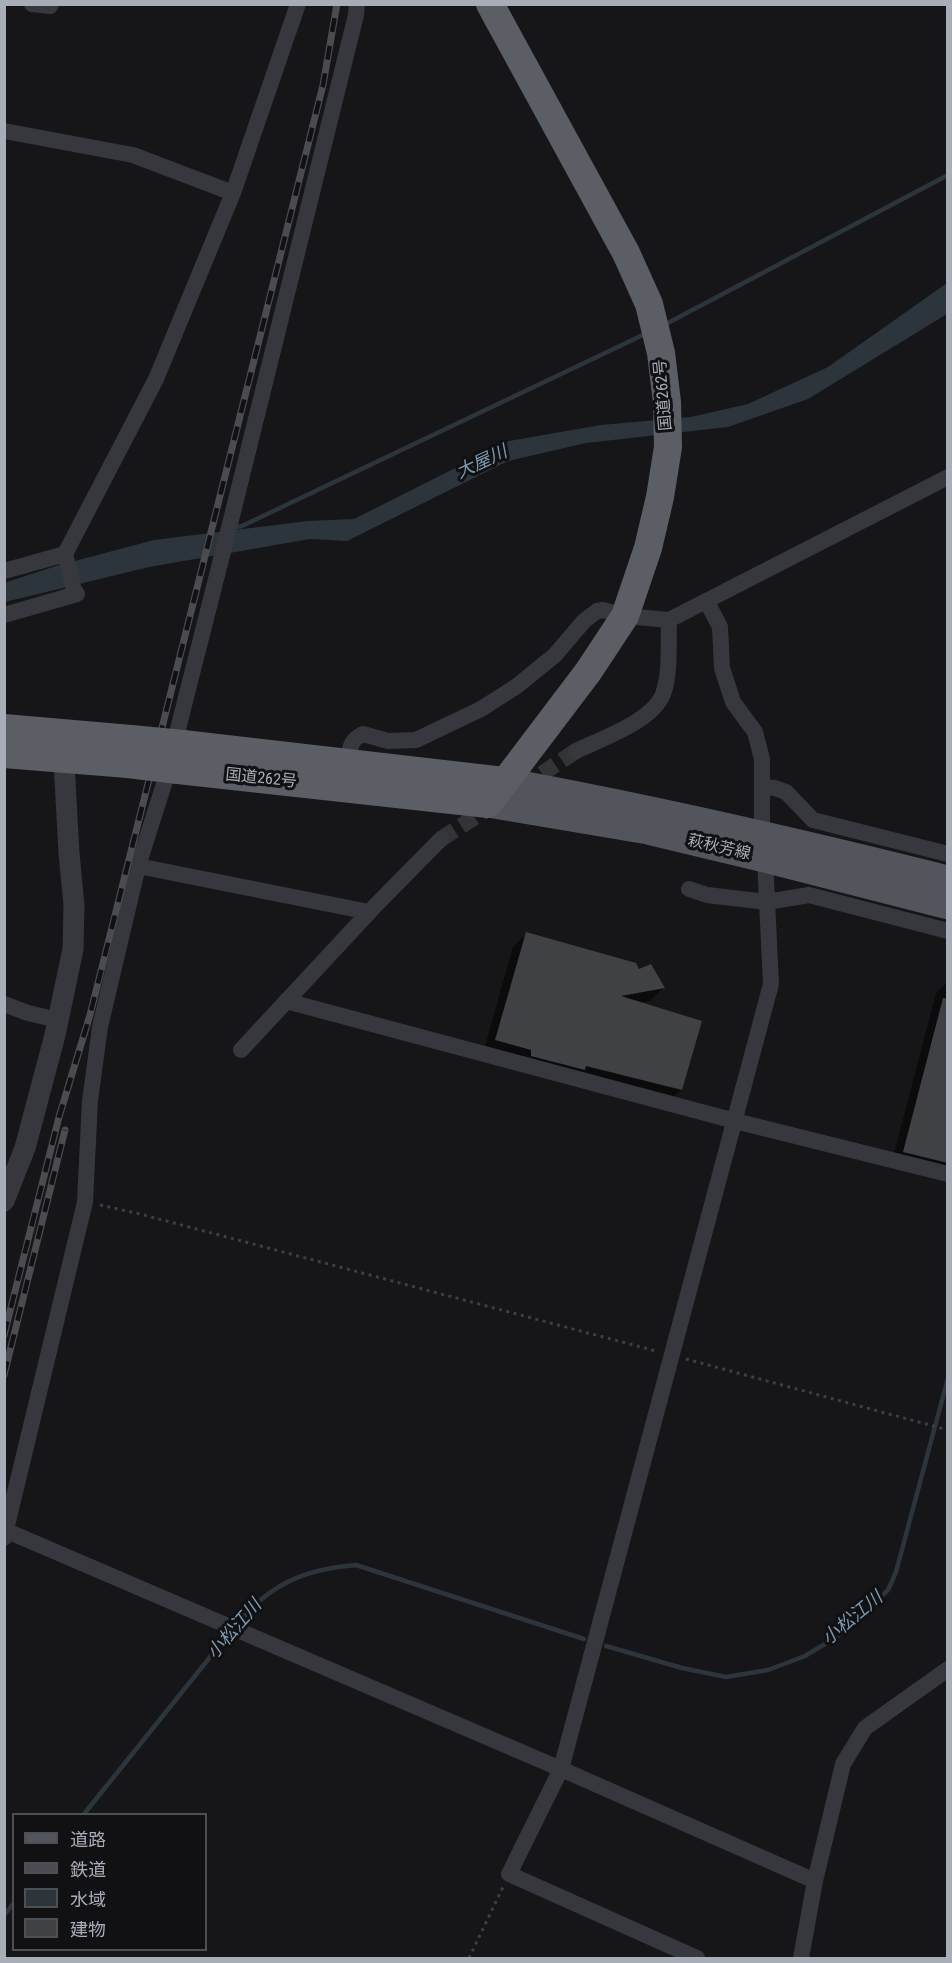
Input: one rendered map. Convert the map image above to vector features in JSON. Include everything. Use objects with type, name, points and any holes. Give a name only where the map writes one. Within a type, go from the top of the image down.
[{"type":"highway","name":"国道262号","points":[[4,728],[63,745],[181,757],[488,804],[588,672],[625,616],[648,548],[660,497],[668,447],[668,402],[661,353],[649,304],[626,253],[490,4]]},
{"type":"highway","name":"国道262号","points":[[4,754],[63,745]]},
{"type":"highway","name":"国道262号","points":[[181,757],[348,763],[504,781]]},
{"type":"main road","name":"萩秋芳線","points":[[504,781],[620,802],[948,906]]},
{"type":"main road","name":"萩秋芳線","points":[[488,804],[648,831],[763,846],[948,879]]},
{"type":"street","points":[[32,4],[50,6],[51,4]]},
{"type":"street","points":[[4,615],[77,594],[65,557],[156,378],[233,193],[298,4]]},
{"type":"street","points":[[357,4],[230,524],[164,784],[138,866],[100,1028],[90,1101],[85,1202],[5,1534],[561,1768],[815,1881]]},
{"type":"street","points":[[4,131],[132,155],[233,193]]},
{"type":"street","points":[[348,763],[351,744],[355,738],[363,734],[388,741],[416,740],[481,709],[517,686],[555,655],[584,621],[597,611],[669,620],[948,477]]},
{"type":"street","points":[[4,571],[65,557]]},
{"type":"street","points":[[697,1959],[509,1874],[561,1768],[670,1354],[771,984],[763,846],[762,759],[755,732],[733,702],[723,668],[720,627],[707,602]]},
{"type":"street","points":[[576,751],[641,719],[654,709],[663,694],[667,675],[669,620]]},
{"type":"street","points":[[4,1201],[25,1148],[58,1020],[73,949],[74,904],[63,745]]},
{"type":"street","points":[[762,787],[786,792],[813,819],[948,854]]},
{"type":"street","points":[[241,1050],[373,908],[441,839]]},
{"type":"street","points":[[138,866],[369,912],[373,908]]},
{"type":"street","points":[[689,889],[707,896],[767,902],[808,895],[948,931]]},
{"type":"street","points":[[286,1001],[735,1121],[948,1174]]},
{"type":"street","points":[[4,1004],[28,1013],[58,1020]]},
{"type":"street","points":[[801,1959],[815,1881],[843,1764],[865,1728],[948,1669]]},
{"type":"path","points":[[85,1202],[140,1214],[670,1354],[948,1430]]},
{"type":"path","points":[[469,1959],[509,1874]]},
{"type":"water","name":"大屋川","points":[[947,283],[947,314],[808,399],[728,427],[586,443],[508,461],[347,541],[310,539],[149,567],[5,602],[4,583],[56,566],[154,540],[308,521],[354,519],[509,441],[601,425],[691,417],[748,404],[828,367]]},
{"type":"building","points":[[526,932],[636,963],[639,969],[651,964],[665,988],[621,996],[702,1021],[682,1090],[586,1066],[585,1070],[531,1056],[531,1050],[495,1040]]},
{"type":"building","points":[[943,998],[948,999],[948,1163],[903,1152]]},
{"type":"waterway","points":[[664,325],[948,175]]},
{"type":"waterway","points":[[232,528],[242,526],[645,334]]},
{"type":"waterway","name":"小松江川","points":[[606,1646],[682,1668],[726,1677],[768,1670],[805,1656],[835,1638],[859,1619],[888,1590],[896,1572],[948,1378]]},
{"type":"waterway","name":"小松江川","points":[[237,1625],[262,1599],[289,1581],[320,1570],[356,1565],[584,1639]]},
{"type":"waterway","name":"小松江川","points":[[85,1813],[231,1631]]},
{"type":"waterway","name":"小松江川","points":[[4,1915],[12,1905]]},
{"type":"tunnel","points":[[522,787],[576,751]]},
{"type":"tunnel","points":[[441,839],[492,806]]},
{"type":"railway","points":[[4,1335],[59,1117],[90,1015],[323,85],[337,4]]},
{"type":"railway","points":[[4,1375],[65,1130]]}]
